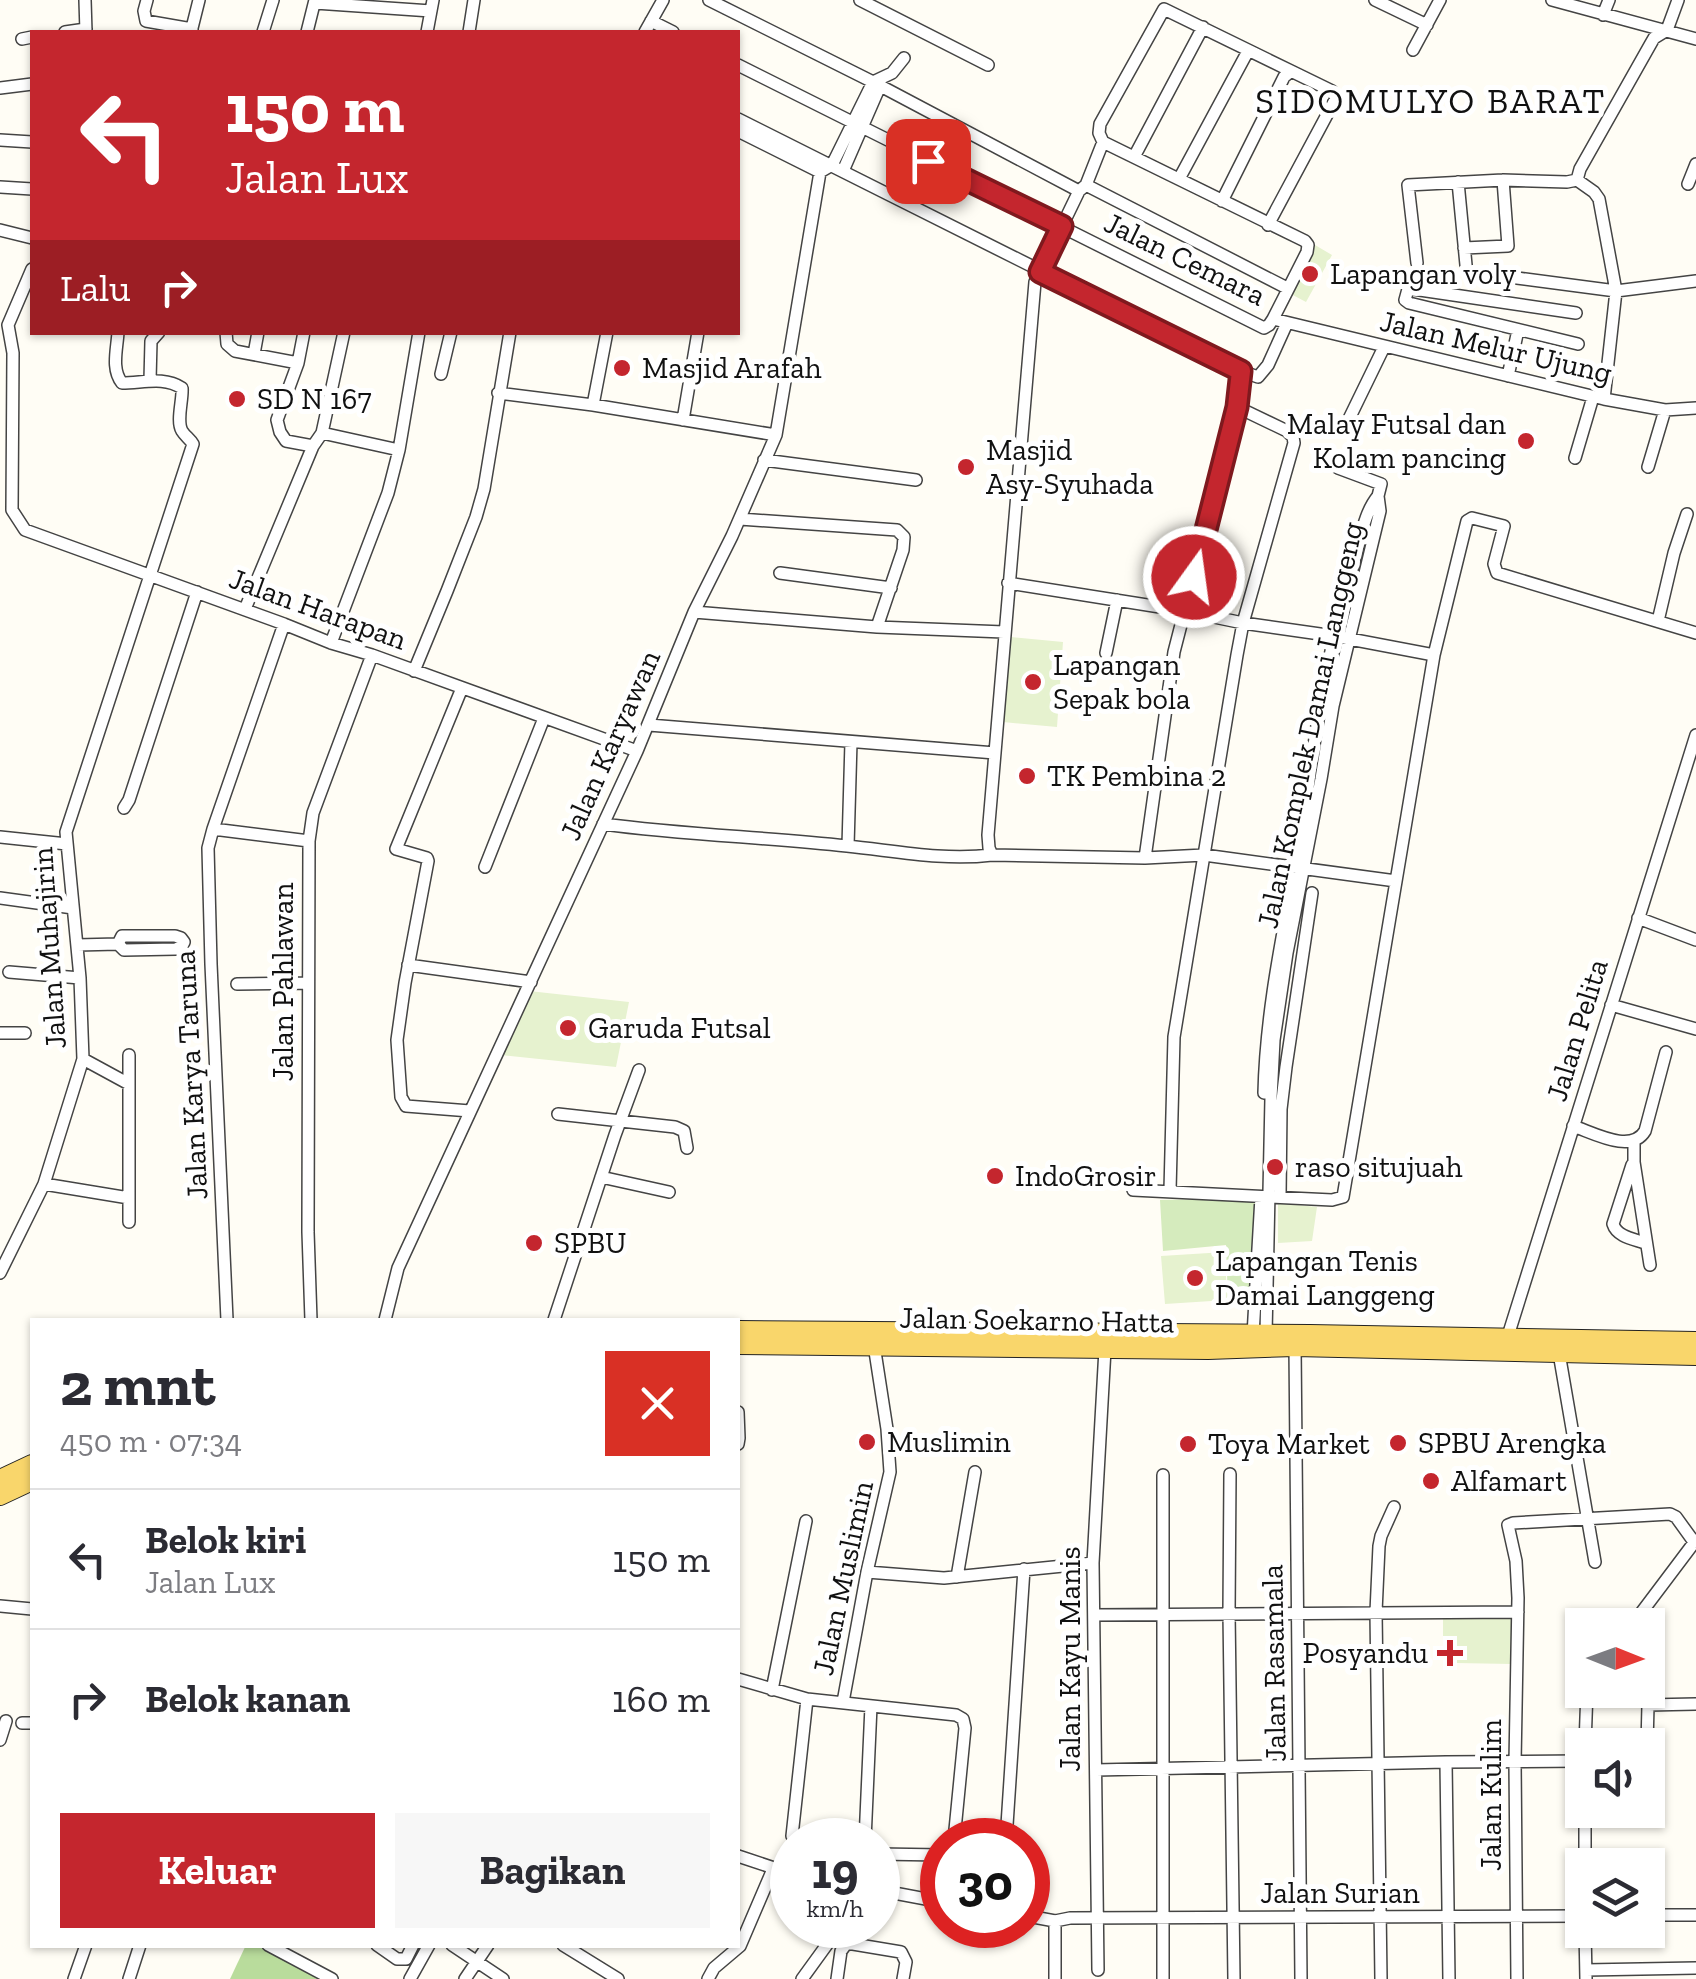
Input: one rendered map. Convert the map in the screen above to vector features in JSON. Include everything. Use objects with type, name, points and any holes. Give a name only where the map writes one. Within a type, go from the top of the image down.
[{"type":"main road","name":"Jalan Soekarno Hatta","points":[[740,1330],[874,1346],[1208,1350],[1295,1347],[1696,1356]]},
{"type":"main road","name":"Jalan Soekarno Hatta","points":[[740,1345],[812,1338],[1260,1334],[1696,1341]]},
{"type":"main road","points":[[0,1478],[30,1465]]},
{"type":"main road","points":[[0,1496],[30,1482]]},
{"type":"street","points":[[85,0],[86,30]]},
{"type":"street","points":[[147,0],[146,21],[187,30]]},
{"type":"street","points":[[192,30],[199,0]]},
{"type":"street","points":[[265,30],[273,0]]},
{"type":"street","points":[[469,30],[474,0]]},
{"type":"street","points":[[648,27],[663,0]]},
{"type":"street","points":[[709,0],[1287,288]]},
{"type":"street","points":[[860,0],[988,65]]},
{"type":"street","points":[[1375,0],[1427,25]]},
{"type":"street","points":[[1413,50],[1440,0]]},
{"type":"street","points":[[1552,0],[1696,39]]},
{"type":"street","points":[[1604,15],[1609,0]]},
{"type":"street","points":[[1577,180],[1654,38],[1667,30],[1678,0]]},
{"type":"street","points":[[308,30],[315,1],[432,5],[427,30]]},
{"type":"street","points":[[992,855],[988,835],[1035,282],[1102,142],[1100,124],[1164,9],[1332,91],[1336,98],[1268,225]]},
{"type":"street","points":[[1134,157],[1204,27]]},
{"type":"street","points":[[1178,179],[1248,50]]},
{"type":"street","points":[[876,84],[904,58]]},
{"type":"street","name":"Jalan Cemara","points":[[740,67],[1264,328],[1273,318],[1286,323]]},
{"type":"street","points":[[1222,200],[1284,77],[1291,72]]},
{"type":"street","points":[[0,88],[30,84]]},
{"type":"street","name":"Jalan Karyawan","points":[[385,1318],[398,1268],[649,725],[694,612],[776,435],[832,170],[876,84]]},
{"type":"street","points":[[740,132],[832,170],[1258,377],[1268,365],[1286,323]]},
{"type":"street","points":[[0,140],[30,142]]},
{"type":"street","points":[[1102,142],[1305,241],[1308,252],[1273,318]]},
{"type":"street","points":[[1688,184],[1696,164]]},
{"type":"street","points":[[1464,248],[1508,246],[1503,180]]},
{"type":"street","points":[[1416,263],[1408,185],[1577,180],[1594,192],[1599,200],[1616,291],[1598,398],[1575,458]]},
{"type":"street","points":[[1458,182],[1466,265]]},
{"type":"street","points":[[0,187],[30,189]]},
{"type":"street","points":[[0,230],[30,238]]},
{"type":"street","points":[[6,500],[13,353],[4,324],[30,273]]},
{"type":"street","points":[[1517,278],[1616,291],[1696,281]]},
{"type":"street","points":[[1576,314],[1413,288],[1405,293],[1409,303],[1578,344]]},
{"type":"street","points":[[1492,324],[1497,302]]},
{"type":"street","points":[[1538,334],[1542,308]]},
{"type":"street","name":"Jalan Melur Ujung","points":[[1286,323],[1598,398],[1665,410],[1696,408]]},
{"type":"street","points":[[1508,376],[1518,330]]},
{"type":"street","points":[[118,335],[115,372],[122,383],[150,380],[151,341],[156,335]]},
{"type":"street","points":[[226,335],[227,344],[235,351],[298,363]]},
{"type":"street","points":[[254,354],[257,335]]},
{"type":"street","points":[[303,335],[278,420],[286,440],[313,446]]},
{"type":"street","points":[[245,610],[322,432],[343,335]]},
{"type":"street","points":[[331,644],[388,493],[418,335]]},
{"type":"street","points":[[441,374],[450,335]]},
{"type":"street","points":[[414,670],[476,518],[510,335]]},
{"type":"street","points":[[593,405],[606,335]]},
{"type":"street","points":[[683,420],[697,335]]},
{"type":"street","points":[[1347,423],[1384,346]]},
{"type":"street","points":[[1145,858],[1174,652],[1237,407],[1241,371]]},
{"type":"street","name":"Jalan Muhajirin","points":[[0,1273],[44,1184],[83,1059],[80,978],[66,832],[193,444],[180,424],[182,388],[150,380]]},
{"type":"street","points":[[498,394],[776,435]]},
{"type":"street","points":[[1170,1190],[1174,1037],[1204,855],[1243,623],[1294,443],[1287,431],[1237,407]]},
{"type":"street","points":[[1648,467],[1665,410]]},
{"type":"street","points":[[322,432],[399,450]]},
{"type":"street","points":[[764,460],[916,480]]},
{"type":"street","name":"Jalan Komplek Damai Langgeng","points":[[1316,778],[1334,636],[1380,511],[1381,484],[1338,468]]},
{"type":"street","name":"Jalan Harapan","points":[[6,500],[25,530],[331,644],[372,655],[637,751]]},
{"type":"street","points":[[1658,621],[1674,552],[1688,514]]},
{"type":"street","points":[[1134,1190],[1332,1200],[1339,1200],[1346,1193],[1434,656],[1467,521],[1472,518],[1504,526],[1494,564],[1497,573],[1696,633]]},
{"type":"street","points":[[740,519],[898,530],[904,537],[904,550],[877,627]]},
{"type":"street","points":[[780,573],[891,588]]},
{"type":"street","name":"Jalan Komplek Damai Langgeng","points":[[1260,1334],[1270,1196],[1274,1040],[1299,868],[1348,638],[1355,581]]},
{"type":"street","points":[[1008,583],[1348,638],[1434,656]]},
{"type":"street","points":[[124,808],[196,592]]},
{"type":"street","points":[[1106,652],[1117,600]]},
{"type":"street","points":[[694,612],[877,627],[1004,632]]},
{"type":"street","name":"Jalan Karya Taruna","points":[[227,1318],[208,848],[284,624]]},
{"type":"street","name":"Jalan Pahlawan","points":[[311,1318],[308,841],[313,813],[372,655]]},
{"type":"street","points":[[462,688],[396,848],[428,860],[397,1040],[406,1106],[470,1111]]},
{"type":"street","points":[[485,867],[544,718]]},
{"type":"street","points":[[649,725],[995,753]]},
{"type":"street","name":"Jalan Pelita","points":[[1507,1339],[1696,735]]},
{"type":"street","points":[[848,846],[851,742]]},
{"type":"street","points":[[1680,789],[1696,789]]},
{"type":"street","points":[[604,824],[848,846],[916,856],[1204,855],[1396,880]]},
{"type":"street","points":[[213,829],[308,841]]},
{"type":"street","points":[[0,838],[67,844]]},
{"type":"street","name":"Jalan Komplek Damai Langgeng","points":[[1272,1098],[1265,1042],[1280,944],[1299,868]]},
{"type":"street","points":[[1272,1098],[1288,1044],[1312,893]]},
{"type":"street","points":[[0,898],[74,908]]},
{"type":"street","points":[[1638,918],[1696,940]]},
{"type":"street","points":[[77,944],[118,944],[124,950],[176,949],[184,942],[175,936],[122,936],[118,944]]},
{"type":"street","points":[[1287,953],[1302,956]]},
{"type":"street","points":[[408,965],[530,982]]},
{"type":"street","points":[[8,972],[80,978]]},
{"type":"street","points":[[237,984],[308,983]]},
{"type":"street","points":[[1611,1006],[1696,1029]]},
{"type":"street","points":[[0,1033],[25,1033]]},
{"type":"street","points":[[1274,1040],[1288,1044]]},
{"type":"street","points":[[1573,1126],[1625,1142],[1641,1138],[1666,1052]]},
{"type":"street","points":[[129,1222],[130,1056]]},
{"type":"street","points":[[83,1059],[129,1084]]},
{"type":"street","points":[[555,1318],[639,1070]]},
{"type":"street","points":[[558,1114],[674,1127],[684,1131],[687,1148]]},
{"type":"street","points":[[1634,1142],[1650,1265]]},
{"type":"street","points":[[1634,1162],[1614,1224],[1620,1234],[1645,1243]]},
{"type":"street","points":[[601,1178],[669,1192]]},
{"type":"street","points":[[44,1184],[129,1198]]},
{"type":"street","name":"Jalan Muslimin","points":[[843,1702],[890,1472],[874,1346]]},
{"type":"street","name":"Jalan Rasamala","points":[[1295,1347],[1301,1979]]},
{"type":"street","name":"Jalan Kayu Manis","points":[[1098,1970],[1093,1564],[1105,1349]]},
{"type":"street","points":[[1560,1353],[1595,1562]]},
{"type":"street","points":[[957,1577],[975,1472]]},
{"type":"street","points":[[1230,1474],[1234,1979]]},
{"type":"street","points":[[1162,1475],[1163,1979]]},
{"type":"street","points":[[1381,1979],[1376,1612],[1380,1536],[1394,1507]]},
{"type":"street","points":[[1587,1518],[1670,1514],[1695,1541],[1645,1608]]},
{"type":"street","name":"Jalan Kulim","points":[[1517,1979],[1518,1612],[1516,1561],[1508,1525],[1587,1518]]},
{"type":"street","points":[[772,1690],[806,1521]]},
{"type":"street","points":[[867,1572],[944,1578],[1093,1564]]},
{"type":"street","points":[[1007,1818],[1024,1568]]},
{"type":"street","points":[[0,1606],[30,1609]]},
{"type":"street","points":[[1094,1615],[1518,1612]]},
{"type":"street","points":[[740,1680],[807,1699],[956,1715],[963,1719],[956,1818]]},
{"type":"street","points":[[794,1818],[807,1699]]},
{"type":"street","points":[[1665,1705],[1696,1704]]},
{"type":"street","points":[[866,1818],[871,1706]]},
{"type":"street","points":[[0,1740],[6,1721]]},
{"type":"street","points":[[1096,1770],[1565,1761]]},
{"type":"street","points":[[1446,1762],[1449,1979]]},
{"type":"street","points":[[740,1857],[770,1868]]},
{"type":"street","points":[[740,1946],[770,1876]]},
{"type":"street","points":[[1665,1916],[1696,1915]]},
{"type":"street","name":"Jalan Surian","points":[[1050,1919],[1565,1916]]},
{"type":"street","points":[[1055,1920],[1056,1979]]},
{"type":"street","points":[[837,1979],[847,1943],[901,1952],[906,1962],[904,1979]]},
{"type":"street","points":[[74,1979],[85,1948]]},
{"type":"street","points":[[129,1979],[139,1948]]},
{"type":"street","points":[[274,1948],[332,1979]]},
{"type":"street","points":[[381,1948],[397,1959],[406,1958],[411,1948]]},
{"type":"street","points":[[410,1979],[426,1948]]},
{"type":"street","points":[[457,1948],[503,1979]]},
{"type":"street","points":[[465,1979],[486,1948]]},
{"type":"street","points":[[569,1948],[618,1979]]},
{"type":"street","points":[[708,1979],[714,1968],[738,1948]]},
{"type":"street","points":[[802,1979],[824,1948]]},
{"type":"street","points":[[1585,1948],[1586,1974],[1696,1968]]},
{"type":"green space","name":"Lapangan voly","points":[[1315,245],[1332,255],[1306,302],[1289,293]]},
{"type":"green space","name":"Lapangan Sepak bola","points":[[1011,637],[1063,642],[1057,727],[1003,722]]},
{"type":"green space","name":"Garuda Futsal","points":[[529,991],[629,1002],[616,1067],[500,1055]]},
{"type":"green space","points":[[1256,1198],[1254,1305],[1228,1302],[1226,1245],[1163,1251],[1160,1200]]},
{"type":"green space","points":[[1278,1203],[1317,1207],[1312,1241],[1278,1243]]},
{"type":"green space","name":"Lapangan Tenis Damai Langgeng","points":[[1225,1252],[1227,1300],[1165,1304],[1161,1256]]},
{"type":"green space","points":[[1443,1615],[1513,1615],[1512,1664],[1456,1663],[1457,1642],[1443,1642]]},
{"type":"green space","points":[[245,1948],[262,1948],[320,1979],[230,1979]]},
{"type":"place","name":"Lapangan voly","points":[[1310,274]]},
{"type":"place","name":"Masjid Arafah","points":[[622,368]]},
{"type":"place","name":"SD N 167","points":[[237,399]]},
{"type":"place","name":"Malay Futsal dan Kolam pancing","points":[[1526,441]]},
{"type":"place","name":"Masjid Asy-Syuhada","points":[[966,467]]},
{"type":"place","name":"Lapangan Sepak bola","points":[[1033,682]]},
{"type":"place","name":"TK Pembina 2","points":[[1027,776]]},
{"type":"place","name":"Garuda Futsal","points":[[568,1028]]},
{"type":"place","name":"raso situjuah","points":[[1275,1167]]},
{"type":"place","name":"IndoGrosir","points":[[995,1176]]},
{"type":"place","name":"SPBU","points":[[534,1243]]},
{"type":"place","name":"Lapangan Tenis Damai Langgeng","points":[[1195,1278]]},
{"type":"place","name":"Muslimin","points":[[867,1442]]},
{"type":"place","name":"SPBU Arengka","points":[[1398,1443]]},
{"type":"place","name":"Toya Market","points":[[1188,1444]]},
{"type":"place","name":"Alfamart","points":[[1431,1481]]},
{"type":"place","name":"Posyandu","points":[[1450,1653]]},
{"type":"district","name":"SIDOMULYO BARAT","points":[[1431,101]]},
{"type":"route","points":[[928,161],[1062,226],[1040,272],[1241,371],[1237,407],[1194,577]]}]
